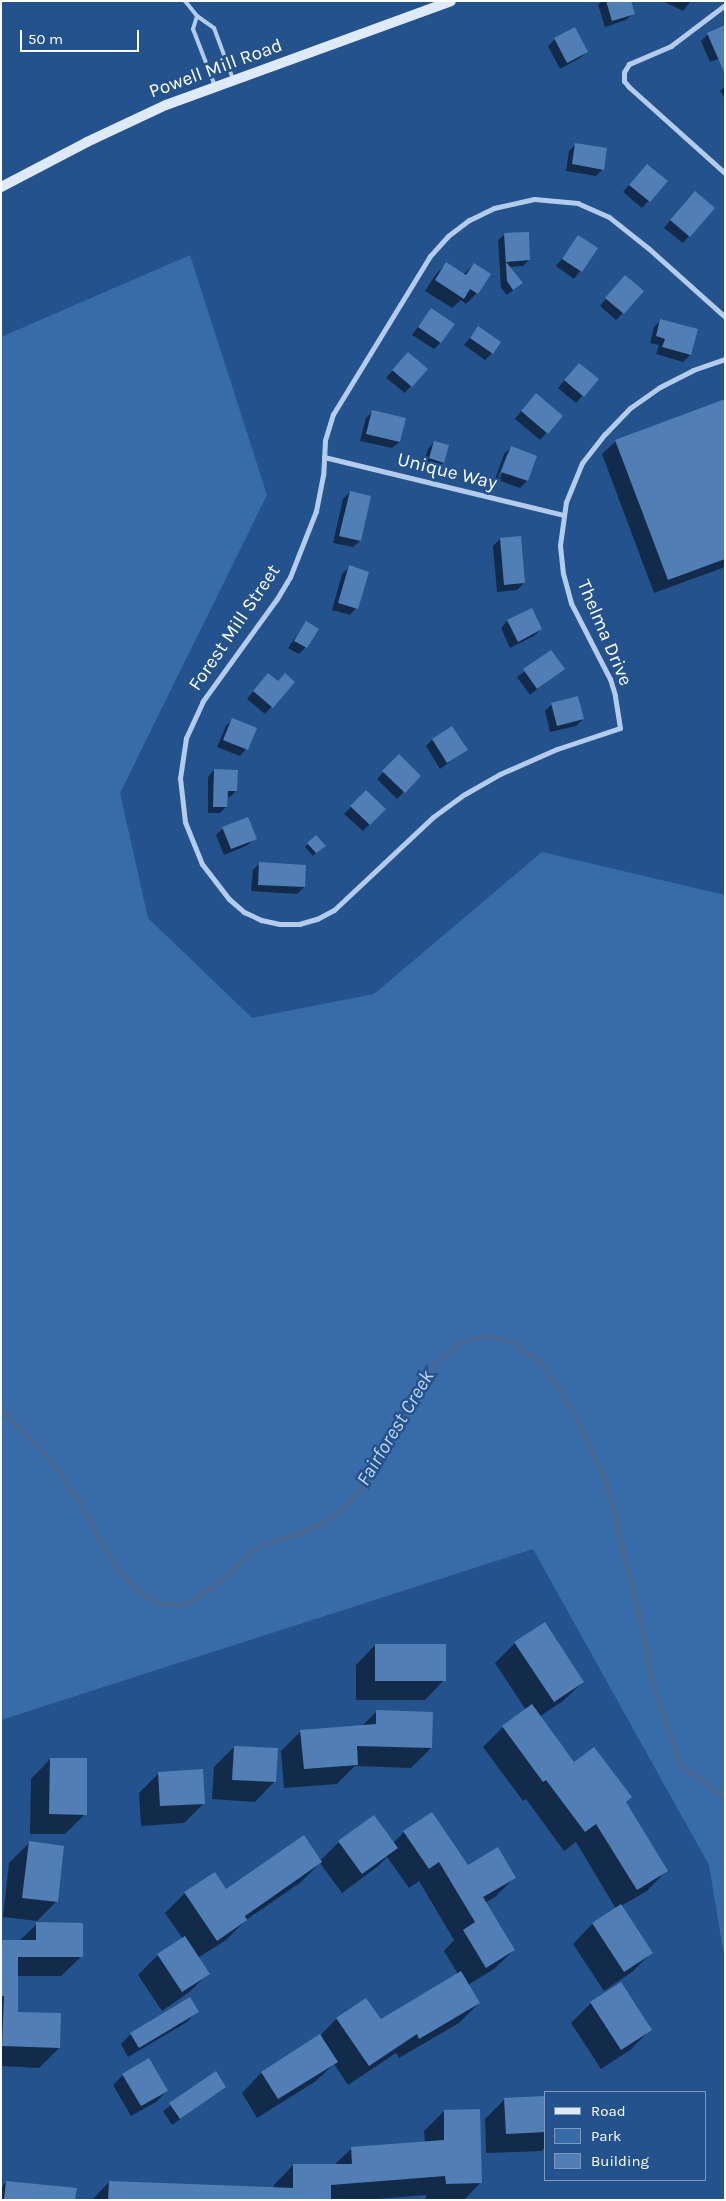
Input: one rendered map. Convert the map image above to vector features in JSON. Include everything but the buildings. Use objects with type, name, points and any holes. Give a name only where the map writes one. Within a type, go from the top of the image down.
[{"type":"street","name":"Powell Mill Road","points":[[1,186],[126,123],[215,86],[287,62],[451,1]]},
{"type":"street","points":[[725,5],[670,46],[629,64],[624,72],[624,81],[629,87],[725,173]]},
{"type":"street","name":"Forest Mill Street","points":[[620,728],[557,749],[500,774],[465,794],[433,817],[334,910],[317,919],[299,924],[280,924],[261,920],[244,912],[230,900],[214,883],[192,844],[181,800],[182,757],[193,718],[203,701],[276,600],[298,561],[316,511],[324,475],[328,427],[339,401],[430,256],[448,236],[469,220],[494,208],[534,199],[549,199],[586,205],[609,217],[648,248],[725,317]]},
{"type":"street","name":"Thelma Drive","points":[[620,728],[610,679],[579,621],[566,584],[560,545],[566,502],[582,463],[604,434],[630,408],[660,387],[693,370],[725,359]]},
{"type":"street","name":"Unique Way","points":[[324,457],[563,515]]},
{"type":"lane","points":[[185,1],[198,16],[214,28],[233,79]]},
{"type":"lane","points":[[198,16],[193,29],[215,86]]},
{"type":"green space","points":[[190,255],[267,495],[120,793],[148,918],[252,1018],[374,994],[542,852],[725,895],[725,1961],[709,1865],[533,1549],[1,1720],[1,337]]},
{"type":"waterway","name":"Fairforest Creek","points":[[1,1409],[49,1458],[77,1499],[110,1558],[139,1592],[162,1604],[184,1604],[206,1592],[247,1556],[268,1542],[298,1534],[325,1521],[345,1506],[371,1475],[396,1435],[416,1388],[434,1364],[457,1343],[485,1335],[516,1343],[543,1366],[578,1420],[607,1486],[642,1628],[652,1683],[680,1764],[725,1797]]}]
